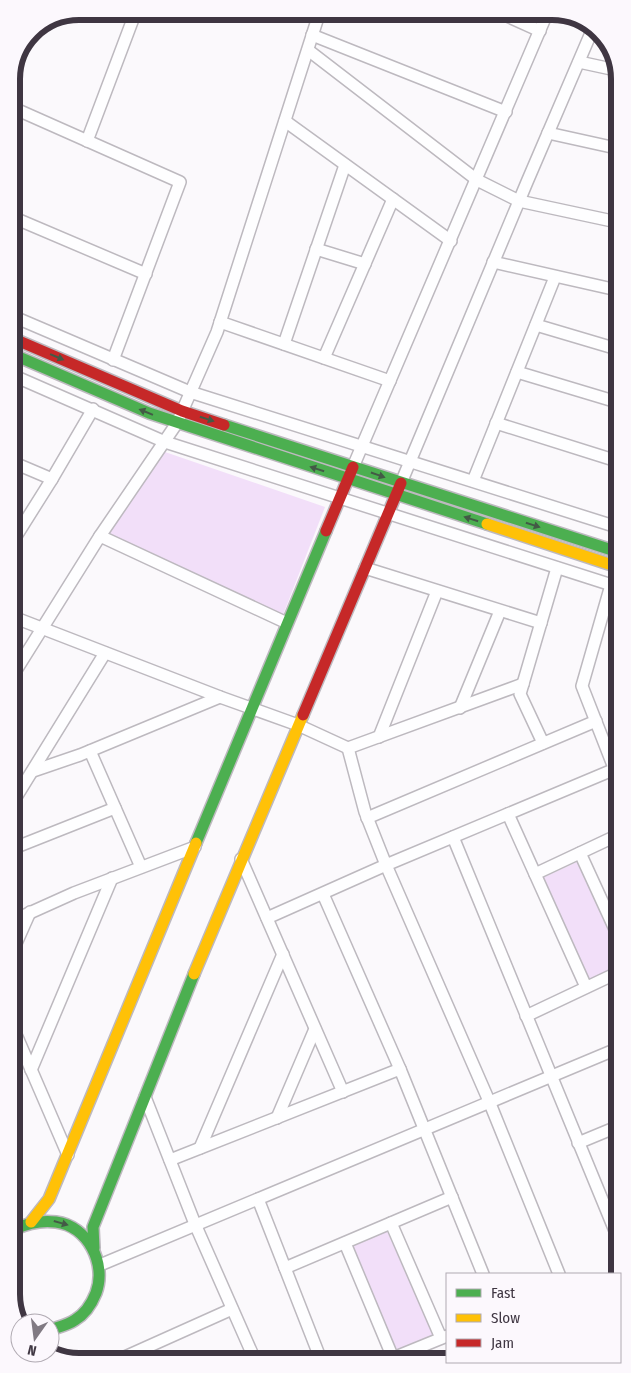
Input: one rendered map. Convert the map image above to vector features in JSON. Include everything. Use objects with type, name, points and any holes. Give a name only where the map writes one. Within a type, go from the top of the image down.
[{"type":"street","points":[[87,141],[133,20]]},
{"type":"street","points":[[20,664],[100,536],[177,423],[220,322],[317,20]]},
{"type":"street","points":[[515,20],[540,32]]},
{"type":"street","points":[[31,1222],[49,1199],[68,1155],[251,708],[545,20]]},
{"type":"street","points":[[60,1327],[69,1325],[84,1315],[95,1300],[101,1283],[100,1265],[94,1248],[93,1227],[202,953],[590,34]]},
{"type":"street","points":[[312,35],[506,112]]},
{"type":"street","points":[[308,50],[477,180],[519,201],[611,221]]},
{"type":"street","points":[[578,62],[610,69]]},
{"type":"street","points":[[20,111],[180,182],[113,360]]},
{"type":"street","points":[[285,121],[451,241]]},
{"type":"street","points":[[548,134],[611,147]]},
{"type":"street","points":[[284,344],[345,164]]},
{"type":"street","points":[[324,358],[393,199]]},
{"type":"street","points":[[20,220],[146,274]]},
{"type":"street","points":[[316,248],[365,264]]},
{"type":"street","points":[[494,262],[611,290]]},
{"type":"street","points":[[473,481],[555,276]]},
{"type":"street","points":[[20,319],[190,392],[611,525]]},
{"type":"street","points":[[220,322],[390,381]]},
{"type":"street","points":[[536,325],[611,347]]},
{"type":"street","points":[[20,341],[182,411],[401,484],[611,550]]},
{"type":"street","points":[[20,357],[149,413],[177,423],[611,565]]},
{"type":"street","points":[[517,372],[611,400]]},
{"type":"street","points":[[20,378],[165,442],[611,585]]},
{"type":"street","points":[[20,530],[93,409]]},
{"type":"street","points":[[496,423],[611,459]]},
{"type":"street","points":[[20,465],[52,479]]},
{"type":"street","points":[[100,536],[287,623]]},
{"type":"street","points":[[365,568],[541,623]]},
{"type":"street","points":[[543,743],[520,694],[557,568]]},
{"type":"street","points":[[380,737],[437,590]]},
{"type":"street","points":[[611,595],[582,686],[611,761]]},
{"type":"street","points":[[460,708],[500,610]]},
{"type":"street","points":[[20,620],[298,725],[348,748],[523,684]]},
{"type":"street","points":[[20,792],[105,653]]},
{"type":"street","points":[[33,771],[90,751],[220,697]]},
{"type":"street","points":[[367,818],[596,721]]},
{"type":"street","points":[[348,748],[367,818],[489,1101],[559,1273]]},
{"type":"street","points":[[90,751],[141,867]]},
{"type":"street","points":[[267,918],[386,865],[508,814],[611,776]]},
{"type":"street","points":[[20,846],[115,808]]},
{"type":"street","points":[[508,814],[586,987]]},
{"type":"street","points":[[453,837],[611,1222]]},
{"type":"street","points":[[535,874],[611,838]]},
{"type":"street","points":[[20,917],[74,893],[195,847]]},
{"type":"street","points":[[580,853],[611,921]]},
{"type":"street","points":[[242,859],[343,1092]]},
{"type":"street","points":[[31,1070],[112,878]]},
{"type":"street","points":[[322,894],[400,1069],[484,1273]]},
{"type":"street","points":[[20,934],[30,912]]},
{"type":"street","points":[[200,1148],[283,954]]},
{"type":"street","points":[[526,1016],[611,976]]},
{"type":"street","points":[[277,1118],[315,1029]]},
{"type":"street","points":[[20,1044],[68,1155]]},
{"type":"street","points":[[100,1265],[611,1051]]},
{"type":"street","points":[[170,1160],[400,1069]]},
{"type":"street","points":[[145,1097],[195,1224],[252,1353]]},
{"type":"street","points":[[578,1143],[611,1129]]},
{"type":"street","points":[[285,1268],[452,1197]]},
{"type":"street","points":[[258,1199],[319,1353]]},
{"type":"street","points":[[20,1227],[31,1222],[49,1220],[67,1224],[82,1234],[94,1248]]},
{"type":"street","points":[[391,1223],[444,1337],[407,1353]]},
{"type":"street","points":[[345,1243],[391,1353]]},
{"type":"street","points":[[134,1353],[232,1309]]},
{"type":"shaded area","points":[[165,452],[325,507],[283,615],[109,534]]},
{"type":"shaded area","points":[[577,862],[611,936],[611,970],[588,980],[542,878]]},
{"type":"shaded area","points":[[387,1231],[434,1336],[398,1352],[350,1247]]},
{"type":"traffic: fast","points":[[20,357],[149,413],[487,524]]},
{"type":"traffic: fast","points":[[224,425],[611,550]]},
{"type":"traffic: fast","points":[[196,843],[326,531]]},
{"type":"traffic: fast","points":[[94,1248],[93,1227],[194,974]]},
{"type":"traffic: fast","points":[[20,1227],[50,1221],[67,1225],[86,1239],[97,1259],[99,1282],[96,1293],[82,1315],[60,1327]]},
{"type":"traffic: slow","points":[[487,524],[611,565]]},
{"type":"traffic: slow","points":[[194,974],[303,715]]},
{"type":"traffic: slow","points":[[31,1222],[49,1199],[196,843]]},
{"type":"traffic: jam","points":[[20,341],[182,411],[224,425]]},
{"type":"traffic: jam","points":[[326,531],[353,467]]},
{"type":"traffic: jam","points":[[303,715],[401,483]]}]
